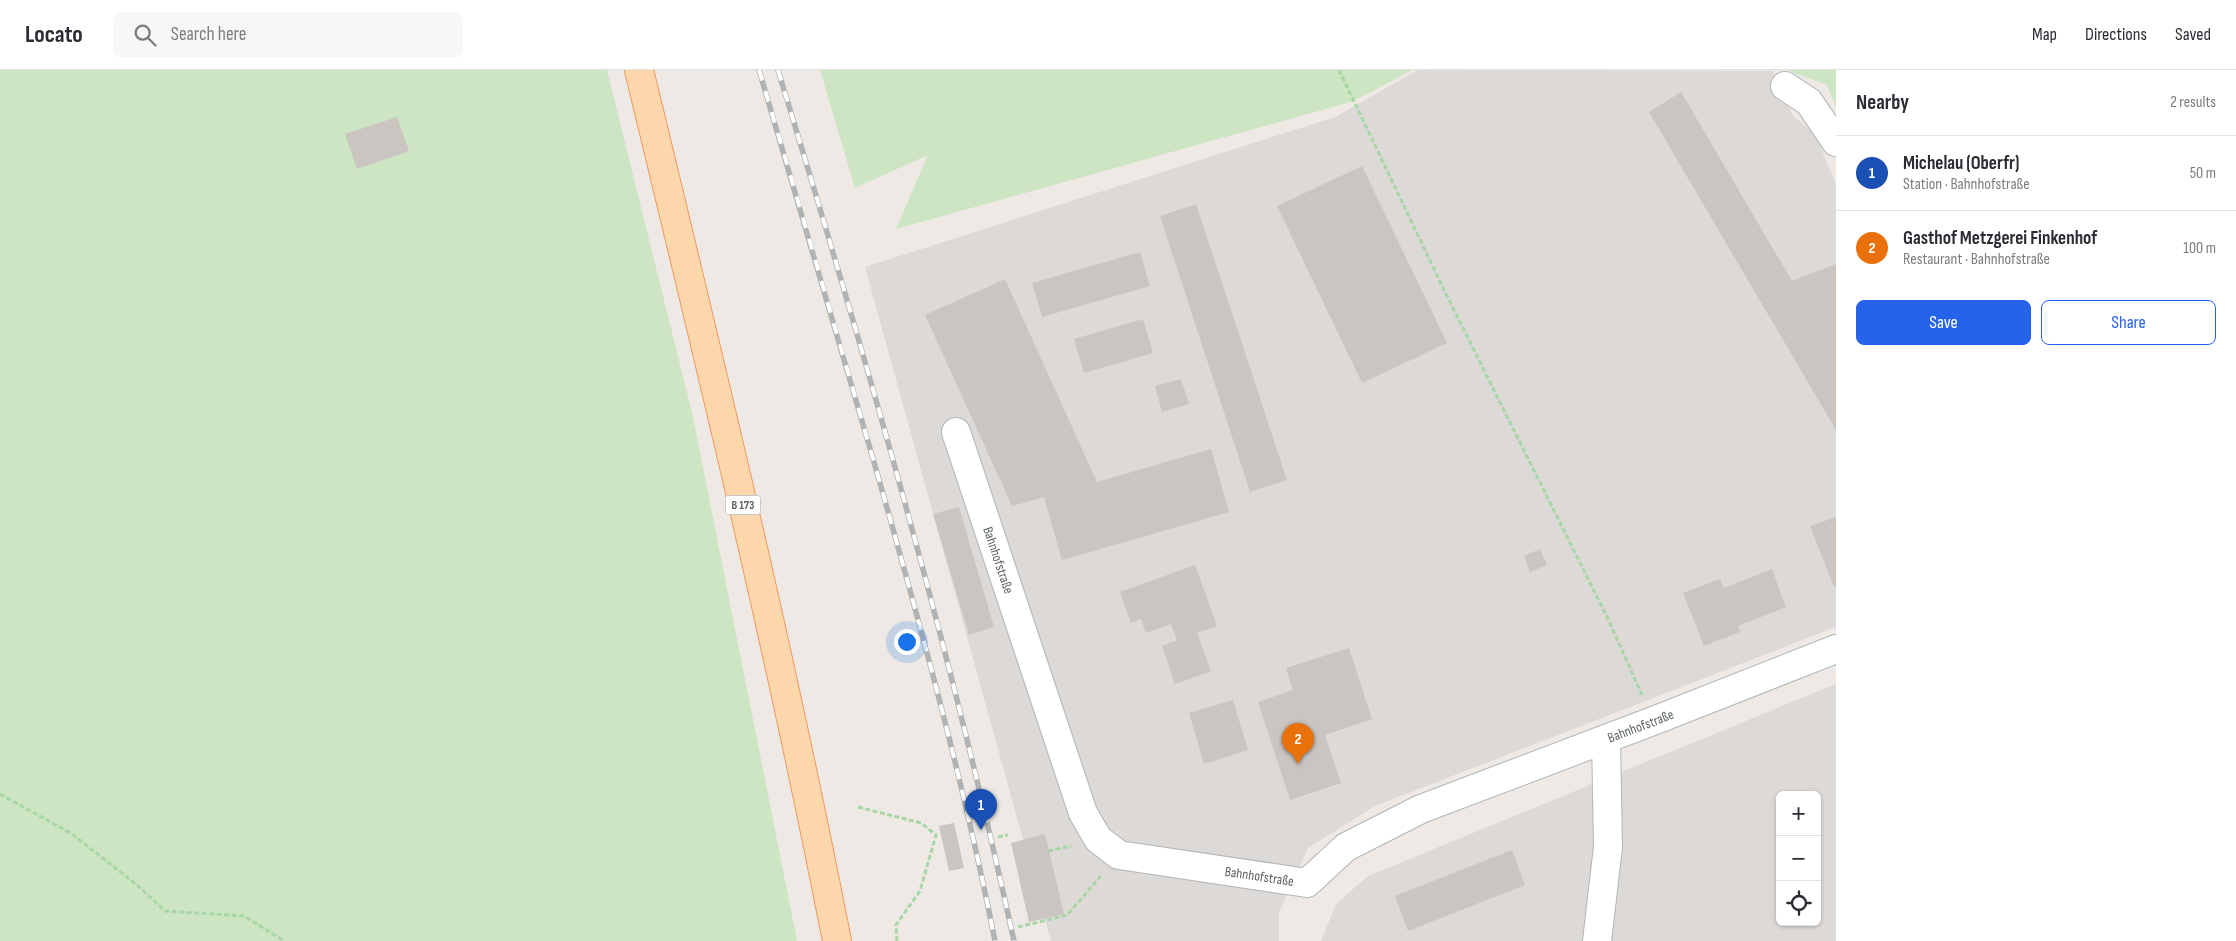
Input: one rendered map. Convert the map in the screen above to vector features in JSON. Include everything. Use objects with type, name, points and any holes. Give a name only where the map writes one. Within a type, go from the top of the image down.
[{"type":"main road","name":"B 173","points":[[640,70],[725,427],[810,805],[837,941]]},
{"type":"street","points":[[1785,86],[1809,102],[1836,142]]},
{"type":"street","name":"Bahnhofstraße","points":[[956,432],[1083,813],[1098,839],[1119,855],[1307,883],[1346,847],[1421,809],[1836,649]]},
{"type":"street","points":[[1597,941],[1608,847],[1606,739]]},
{"type":"path","points":[[1339,70],[1445,292],[1609,622],[1653,721]]},
{"type":"path","points":[[0,794],[72,834],[136,885],[165,911],[244,916],[284,941]]},
{"type":"path","points":[[858,807],[921,823],[936,835],[920,891],[896,925],[897,941]]},
{"type":"path","points":[[998,837],[1008,835]]},
{"type":"path","points":[[1018,927],[1067,915],[1119,855]]},
{"type":"shaded area","points":[[1418,70],[1773,71],[1793,116],[1815,134],[1836,184],[1836,627],[1375,806],[1308,848],[1279,912],[1279,941],[1051,941],[865,267],[1335,117]]},
{"type":"shaded area","points":[[1836,684],[1836,941],[1321,941],[1336,904],[1368,876]]},
{"type":"green space","points":[[0,70],[607,70],[693,417],[797,941],[0,941]]},
{"type":"green space","points":[[820,70],[1412,70],[1354,101],[896,229],[928,155],[855,188]]},
{"type":"green space","points":[[1787,70],[1836,70],[1836,107],[1827,85]]},
{"type":"building","points":[[1681,92],[1792,281],[1836,264],[1836,430],[1649,112]]},
{"type":"building","points":[[397,117],[409,151],[357,169],[345,134]]},
{"type":"building","points":[[1362,166],[1447,343],[1362,383],[1277,206]]},
{"type":"building","points":[[1196,204],[1287,480],[1250,492],[1160,216]]},
{"type":"building","points":[[1140,252],[1150,286],[1042,317],[1032,283]]},
{"type":"building","points":[[1005,279],[1097,482],[1211,449],[1229,512],[1062,560],[1044,497],[1012,506],[925,315]]},
{"type":"building","points":[[1143,319],[1153,353],[1084,373],[1074,339]]},
{"type":"building","points":[[1181,379],[1189,404],[1162,412],[1155,386]]},
{"type":"building","points":[[959,507],[994,627],[969,635],[933,514]]},
{"type":"building","points":[[1836,517],[1836,586],[1834,587],[1810,526]]},
{"type":"building","points":[[1540,549],[1547,565],[1530,572],[1524,556]]},
{"type":"building","points":[[1195,565],[1217,626],[1197,633],[1211,671],[1175,684],[1162,646],[1177,640],[1171,624],[1146,633],[1141,619],[1131,623],[1120,592]]},
{"type":"building","points":[[1772,569],[1786,607],[1738,626],[1740,632],[1704,646],[1683,593],[1720,579],[1724,588]]},
{"type":"building","points":[[1349,648],[1372,719],[1325,735],[1341,783],[1290,800],[1258,702],[1293,690],[1286,668]]},
{"type":"building","points":[[1233,700],[1248,750],[1204,764],[1189,713]]},
{"type":"building","points":[[954,823],[964,868],[949,871],[939,826]]},
{"type":"building","points":[[1045,834],[1064,914],[1029,922],[1011,843]]},
{"type":"building","points":[[1512,850],[1525,885],[1408,931],[1395,896]]},
{"type":"railway","points":[[759,70],[924,640],[955,760],[995,941]]},
{"type":"railway","points":[[778,70],[843,286],[905,503],[962,721],[1014,941]]},
{"type":"place","name":"Gasthof Metzgerei Finkenhof","points":[[1298,764]]},
{"type":"place","name":"Michelau (Oberfr)","points":[[981,830]]}]
